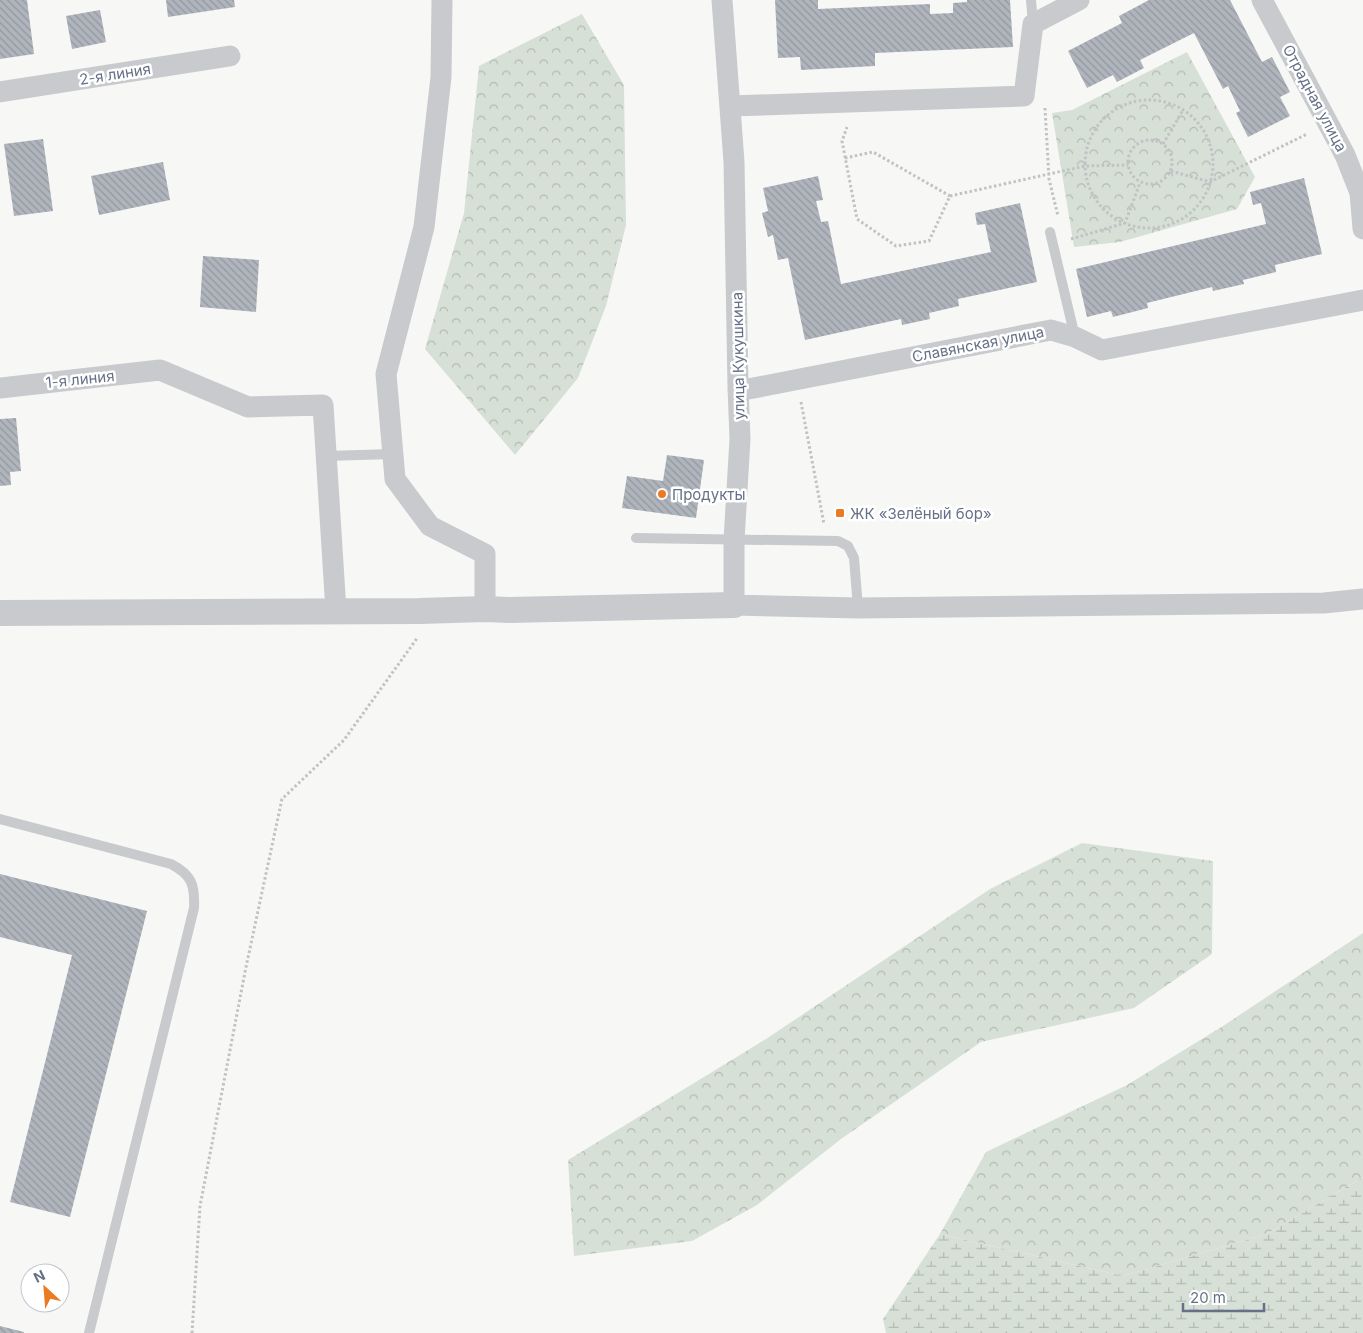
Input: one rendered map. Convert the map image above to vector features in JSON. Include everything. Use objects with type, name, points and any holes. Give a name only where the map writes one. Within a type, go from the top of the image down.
[{"type":"street","points":[[442,0],[441,77],[424,227],[386,374],[395,479],[430,526],[485,554],[485,609]]},
{"type":"street","name":"улица Кукушкина","points":[[722,0],[734,162],[740,439],[734,540],[734,605]]},
{"type":"street","points":[[731,106],[1024,96],[1033,24],[1079,0]]},
{"type":"street","name":"Отрадная улица","points":[[1262,0],[1345,155],[1360,193],[1363,229]]},
{"type":"street","name":"2-я линия","points":[[0,92],[230,56]]},
{"type":"street","name":"Славянская улица","points":[[738,391],[1051,330],[1075,337],[1102,350],[1363,300]]},
{"type":"street","name":"1-я линия","points":[[0,388],[160,370],[248,407],[323,405],[326,456]]},
{"type":"street","points":[[326,456],[336,611]]},
{"type":"street","points":[[0,613],[509,610],[734,605],[858,608],[1324,603],[1363,599]]},
{"type":"lane","points":[[1031,0],[1033,24]]},
{"type":"lane","points":[[1050,232],[1075,337]]},
{"type":"lane","points":[[326,456],[393,454]]},
{"type":"lane","points":[[636,538],[838,541],[848,546],[854,558],[858,608]]},
{"type":"lane","points":[[0,819],[171,864],[183,870],[192,882],[195,894],[194,908],[89,1333]]},
{"type":"path","points":[[1044,100],[1049,174],[1064,240]]},
{"type":"path","points":[[1141,100],[1163,102],[1183,110],[1200,125],[1210,144],[1213,166],[1209,188],[1197,206],[1180,220],[1159,228],[1137,227],[1116,219],[1099,205],[1090,189],[1085,166],[1086,151],[1093,133],[1104,118],[1120,107],[1141,100]]},
{"type":"path","points":[[875,101],[848,124],[842,141],[857,219],[896,246],[929,241],[950,196]]},
{"type":"path","points":[[1163,144],[1183,110]]},
{"type":"path","points":[[1171,171],[1210,182],[1328,123]]},
{"type":"path","points":[[1149,140],[1163,144],[1172,156],[1171,171],[1167,177],[1155,184],[1140,183],[1134,178],[1128,165],[1128,157],[1135,145],[1149,140]]},
{"type":"path","points":[[845,158],[873,152],[950,196],[1085,166],[1128,165]]},
{"type":"path","points":[[1125,223],[1140,183]]},
{"type":"path","points":[[1053,243],[1125,223]]},
{"type":"path","points":[[797,379],[827,541]]},
{"type":"path","points":[[192,1333],[200,1206],[246,967],[282,799],[344,740],[437,610]]},
{"type":"green space","points":[[582,14],[624,85],[626,225],[606,306],[578,378],[515,455],[425,349],[464,213],[479,66]]},
{"type":"green space","points":[[1187,52],[1255,177],[1237,209],[1120,242],[1074,247],[1052,113],[1072,110]]},
{"type":"green space","points":[[1082,843],[1213,861],[1212,954],[1134,1008],[981,1042],[841,1139],[757,1205],[692,1241],[574,1256],[568,1160],[766,1039],[990,889]]},
{"type":"green space","points":[[1363,933],[1363,1177],[1267,1234],[1123,1276],[940,1234],[986,1152],[1127,1085],[1223,1026]]},
{"type":"green space","points":[[1363,1177],[1363,1333],[886,1333],[883,1319],[940,1234],[1123,1276],[1267,1234]]},
{"type":"building","points":[[0,0],[27,0],[34,54],[0,59]]},
{"type":"building","points":[[166,0],[234,0],[235,7],[168,17]]},
{"type":"building","points":[[775,0],[818,0],[818,9],[930,4],[930,14],[953,13],[953,3],[967,2],[967,0],[1010,0],[1013,47],[875,53],[875,66],[801,70],[800,57],[778,58]]},
{"type":"building","points":[[1149,0],[1230,0],[1262,62],[1272,57],[1290,92],[1280,97],[1290,116],[1248,137],[1236,113],[1240,111],[1228,86],[1223,89],[1194,33],[1140,60],[1144,68],[1117,82],[1113,75],[1087,88],[1068,51],[1122,23],[1119,16]]},
{"type":"building","points":[[100,10],[106,42],[72,49],[66,16]]},
{"type":"building","points":[[43,139],[53,211],[14,216],[4,144]]},
{"type":"building","points":[[163,162],[170,200],[99,215],[91,176]]},
{"type":"building","points":[[818,176],[823,200],[816,201],[821,222],[828,221],[841,284],[991,252],[985,224],[977,225],[975,213],[1020,203],[1037,282],[958,299],[959,306],[929,313],[930,319],[902,325],[901,319],[805,340],[788,258],[778,260],[773,235],[768,237],[762,213],[768,211],[763,188]]},
{"type":"building","points":[[1304,178],[1322,254],[1275,265],[1276,272],[1243,280],[1244,284],[1213,291],[1212,287],[1147,303],[1148,308],[1113,317],[1111,311],[1087,317],[1076,269],[1266,224],[1261,203],[1253,205],[1250,192]]},
{"type":"building","points":[[203,256],[259,260],[256,312],[200,307]]},
{"type":"building","points":[[16,418],[21,471],[10,472],[11,485],[0,486],[0,419]]},
{"type":"building","name":"Продукты","points":[[667,455],[704,460],[696,518],[622,508],[627,476],[663,481]]},
{"type":"building","points":[[0,874],[147,911],[70,1217],[10,1202],[72,955],[0,937]]},
{"type":"building","points":[[0,1326],[24,1332],[24,1333],[0,1333]]},
{"type":"place","name":"Продукты","points":[[662,494]]},
{"type":"place","name":"ЖК «Зелёный бор»","points":[[840,513]]}]
